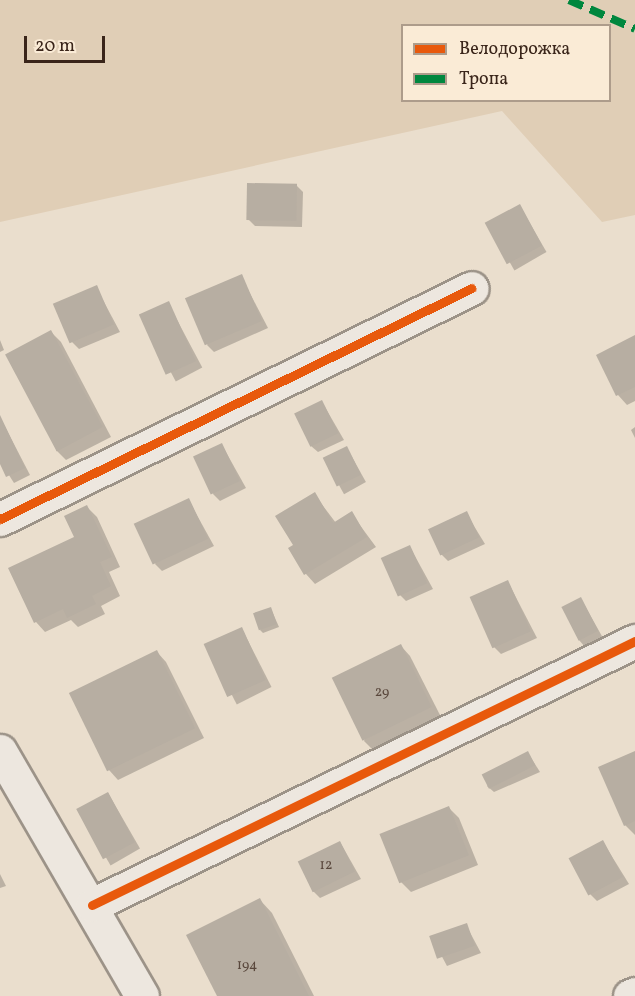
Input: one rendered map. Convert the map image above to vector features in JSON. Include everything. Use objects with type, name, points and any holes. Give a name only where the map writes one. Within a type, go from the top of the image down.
[{"type":"street","points":[[0,519],[472,288]]},
{"type":"street","points":[[92,905],[635,641]]},
{"type":"street","points":[[0,752],[92,905],[142,996]]},
{"type":"street","points":[[630,996],[635,994]]},
{"type":"shaded area","points":[[0,0],[635,0],[635,215],[602,222],[502,111],[0,222]]},
{"type":"building","points":[[247,183],[297,184],[296,221],[246,220]]},
{"type":"building","points":[[520,204],[542,245],[507,264],[485,223]]},
{"type":"building","points":[[242,274],[262,321],[205,345],[185,298]]},
{"type":"building","points":[[97,285],[114,325],[70,343],[53,304]]},
{"type":"building","points":[[169,301],[196,361],[166,375],[139,314]]},
{"type":"building","points":[[51,330],[103,427],[57,452],[5,354]]},
{"type":"building","points":[[635,335],[635,387],[616,396],[596,355]]},
{"type":"building","points":[[322,400],[338,433],[310,447],[294,414]]},
{"type":"building","points":[[0,415],[25,468],[6,477],[0,464]]},
{"type":"building","points":[[222,443],[240,481],[211,495],[193,457]]},
{"type":"building","points":[[347,446],[361,475],[337,487],[323,458]]},
{"type":"building","points":[[315,492],[333,523],[352,511],[367,537],[304,575],[288,548],[293,545],[275,516]]},
{"type":"building","points":[[189,498],[208,539],[153,565],[134,524]]},
{"type":"building","points":[[87,505],[112,557],[100,562],[111,586],[92,596],[96,604],[67,618],[63,609],[34,623],[8,568],[74,537],[64,516]]},
{"type":"building","points":[[467,511],[479,537],[440,555],[428,529]]},
{"type":"building","points":[[410,545],[427,583],[398,596],[381,558]]},
{"type":"building","points":[[508,580],[531,631],[492,648],[470,597]]},
{"type":"building","points":[[581,597],[598,631],[579,641],[561,607]]},
{"type":"building","points":[[271,607],[277,624],[259,630],[253,613]]},
{"type":"building","points":[[242,627],[266,680],[227,697],[204,644]]},
{"type":"building","points":[[401,644],[432,707],[362,741],[332,678]]},
{"type":"building","points":[[157,650],[195,728],[107,771],[69,693]]},
{"type":"building","points":[[528,751],[535,765],[489,789],[482,775]]},
{"type":"building","points":[[635,751],[635,821],[624,826],[598,767]]},
{"type":"building","points":[[108,792],[135,842],[103,859],[76,809]]},
{"type":"building","points":[[449,806],[469,855],[399,883],[379,834]]},
{"type":"building","points":[[603,840],[623,877],[588,895],[569,858]]},
{"type":"building","points":[[340,841],[355,872],[313,892],[298,862]]},
{"type":"building","points":[[260,898],[309,996],[217,996],[186,935]]},
{"type":"building","points":[[467,923],[475,946],[437,959],[429,936]]},
{"type":"marked path","points":[[569,0],[635,29]]},
{"type":"cycle path","points":[[0,519],[472,288]]},
{"type":"cycle path","points":[[92,905],[635,641]]}]
